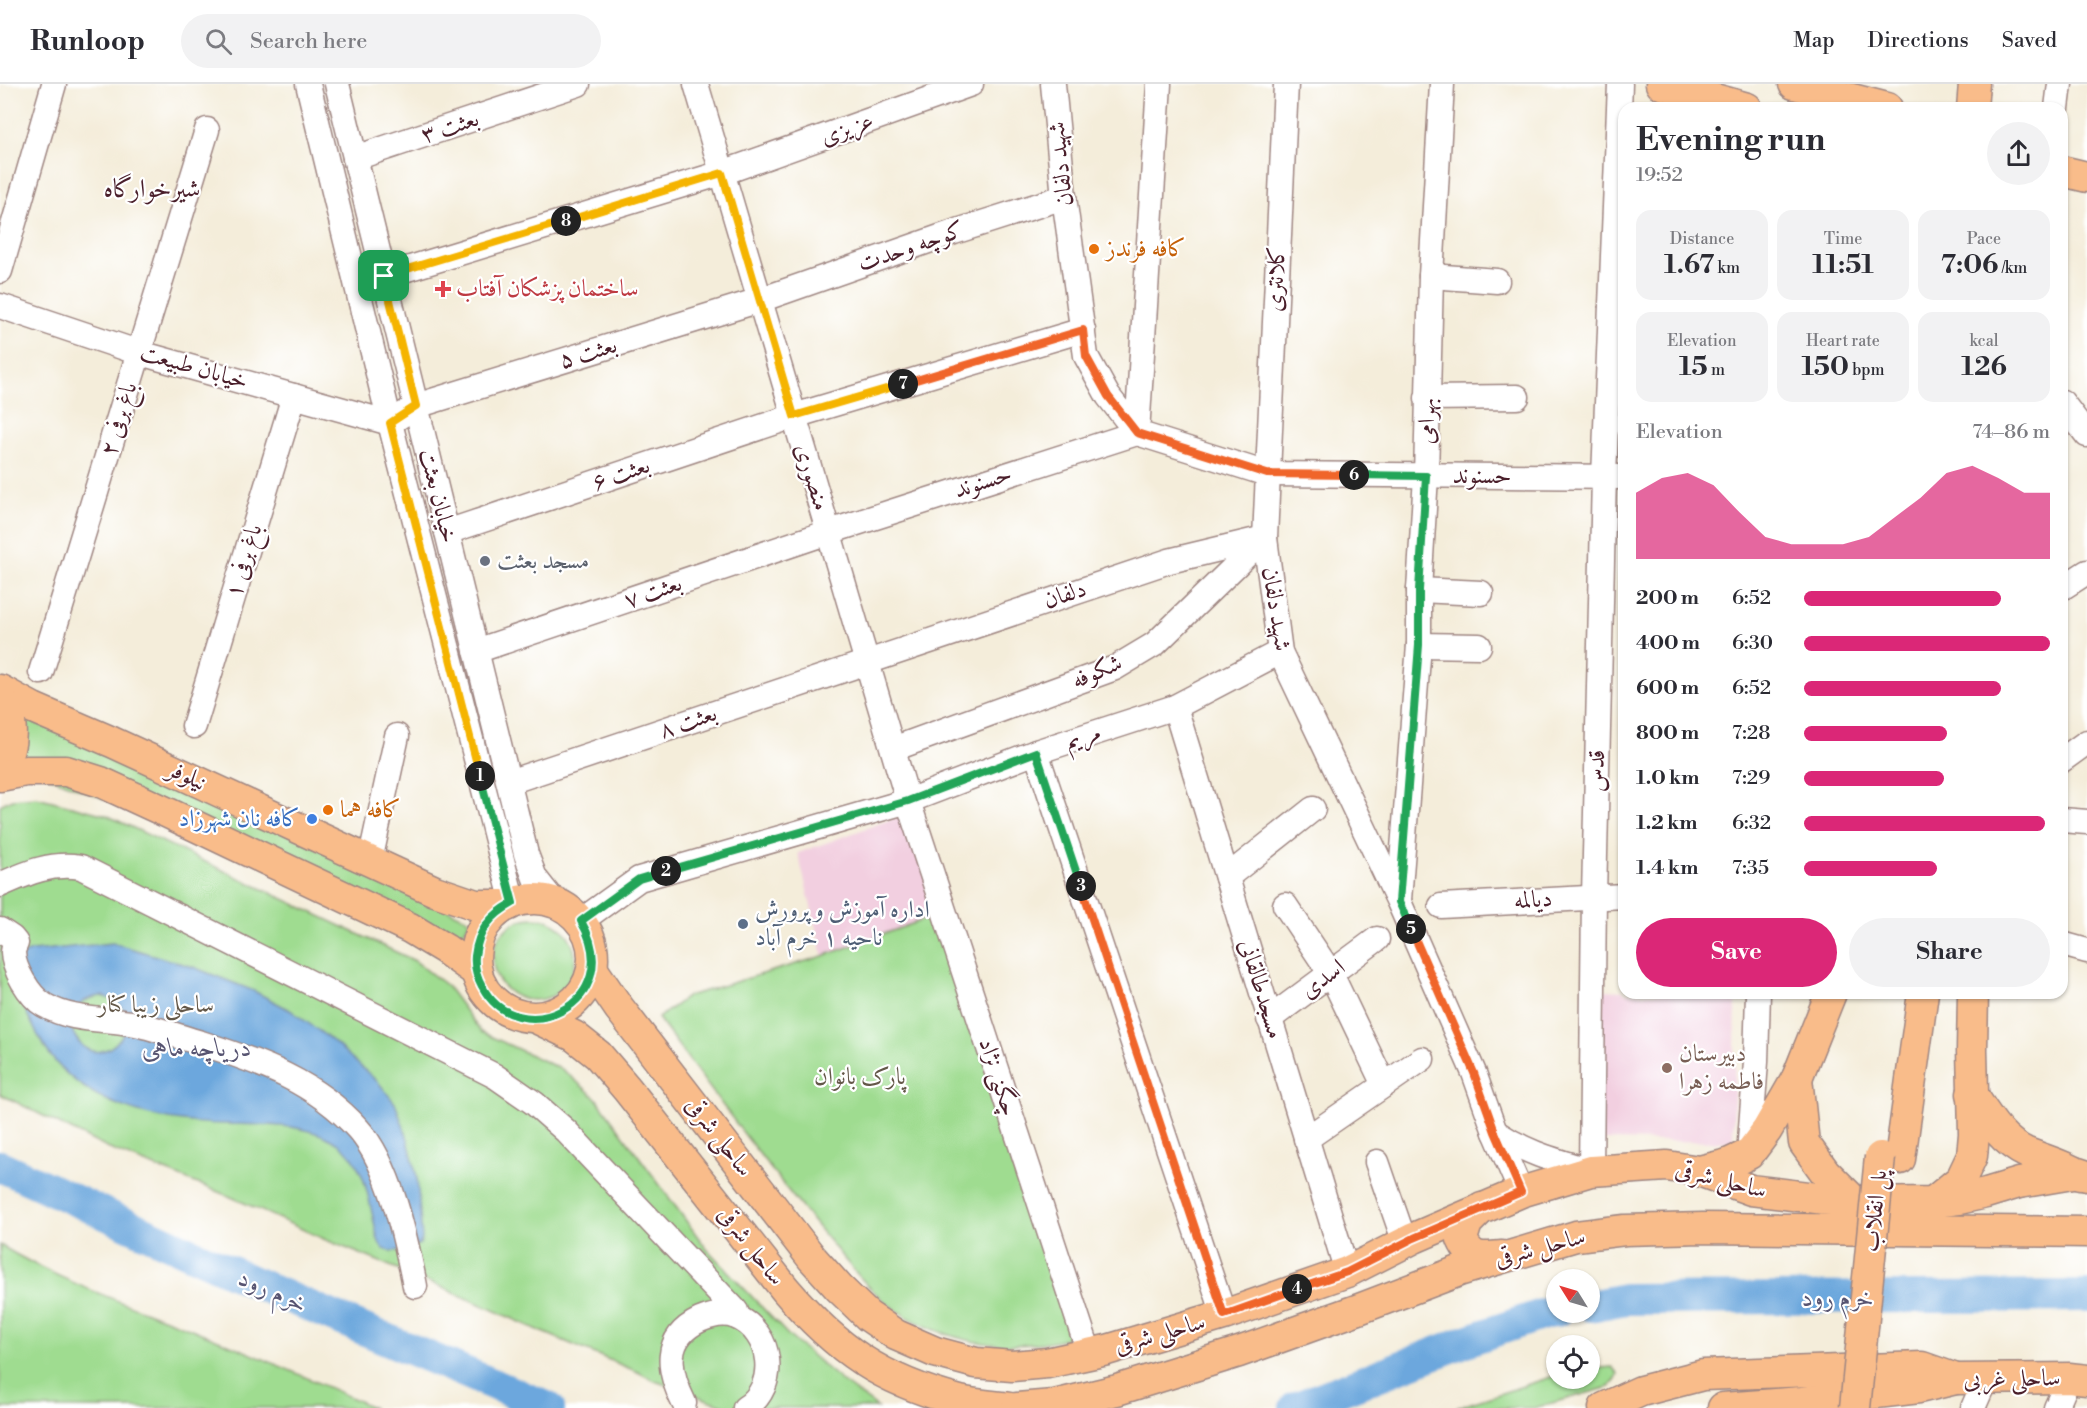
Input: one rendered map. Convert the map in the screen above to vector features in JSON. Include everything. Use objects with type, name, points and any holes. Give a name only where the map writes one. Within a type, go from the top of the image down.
[{"type":"main road","points":[[1661,84],[1726,102]]},
{"type":"main road","points":[[1794,84],[1864,102]]},
{"type":"main road","points":[[1972,102],[1974,84]]},
{"type":"main road","points":[[2068,172],[2087,177]]},
{"type":"main road","name":"نیلوفر","points":[[0,690],[33,708],[141,755],[435,891],[476,905],[511,904]]},
{"type":"main road","points":[[0,697],[5,704],[11,724],[11,744],[0,767]]},
{"type":"main road","name":"نیلوفر","points":[[0,776],[26,771],[66,771],[101,782],[410,928],[477,972]]},
{"type":"main road","points":[[540,899],[554,902],[569,910],[581,921],[594,952],[593,970],[586,988],[573,1004],[555,1014],[536,1018],[517,1016],[500,1008],[486,994],[477,972],[475,960],[477,942],[484,925],[497,912],[511,904],[540,899]]},
{"type":"main road","name":"ساحلی شرقی","points":[[593,970],[619,1008],[813,1258],[839,1288],[868,1316],[896,1335],[935,1352],[976,1363],[1012,1366],[1047,1363],[1107,1350],[1224,1315],[1347,1272],[1410,1240],[1521,1192],[1591,1171],[1667,1166],[1699,1171],[1751,1190],[1856,1203],[1933,1202],[1959,1199],[2019,1183],[2084,1177]]},
{"type":"main road","points":[[1699,1171],[1728,1164],[1749,1154],[1767,1130],[1797,1078],[1829,999]]},
{"type":"main road","points":[[1890,1158],[1902,999]]},
{"type":"main road","points":[[1890,1158],[1922,999]]},
{"type":"main road","points":[[1933,1202],[1961,1179],[1970,1162],[1974,1134],[1973,999]]},
{"type":"main road","name":"ساحل شرقی","points":[[536,1018],[574,1036],[598,1055],[804,1311],[842,1346],[873,1368],[915,1387],[962,1402],[1010,1408]]},
{"type":"main road","points":[[1797,1078],[1804,1143],[1825,1172],[1856,1203]]},
{"type":"main road","points":[[1972,1094],[2004,1139],[2026,1152],[2084,1177]]},
{"type":"main road","name":"پل انقلاب","points":[[1855,1408],[1890,1158]]},
{"type":"main road","name":"پل انقلاب","points":[[1874,1408],[1890,1158]]},
{"type":"main road","points":[[1482,1208],[1467,1223],[1462,1239],[1467,1250],[1475,1256],[1507,1256]]},
{"type":"main road","name":"ساحل شرقی","points":[[1017,1408],[1054,1405],[1117,1390],[1239,1352],[1507,1256],[1576,1236],[1624,1230],[1703,1227],[2086,1232]]},
{"type":"main road","points":[[1410,1240],[1444,1236],[1452,1245],[1452,1256],[1444,1270],[1428,1283]]},
{"type":"main road","points":[[1604,1408],[1641,1391],[1703,1375],[1922,1366],[1956,1379]]},
{"type":"main road","name":"ساحلی غربی","points":[[1723,1408],[1763,1407],[1919,1388],[1956,1379],[2078,1379]]},
{"type":"street","points":[[0,271],[54,84]]},
{"type":"street","name":"خیابان بعثت","points":[[308,84],[390,423],[511,904]]},
{"type":"street","name":"خیابان بعثت","points":[[337,84],[526,854],[535,878],[554,902]]},
{"type":"street","name":"بعثت ۳","points":[[355,158],[578,84]]},
{"type":"street","name":"منصوری","points":[[696,84],[908,801]]},
{"type":"street","name":"عزیزی","points":[[384,276],[722,173],[971,84]]},
{"type":"street","name":"شهید دلفان","points":[[1053,84],[1064,197],[1086,356],[1108,396],[1137,433]]},
{"type":"street","points":[[1159,84],[1137,433],[1267,474]]},
{"type":"street","name":"کلانتری","points":[[1267,474],[1286,84]]},
{"type":"street","name":"بهرامی","points":[[1399,902],[1419,645],[1431,276],[1442,84]]},
{"type":"street","name":"قدس","points":[[1620,84],[1620,102]]},
{"type":"street","points":[[2058,102],[2060,84]]},
{"type":"street","name":"باغ برفی ۲","points":[[40,672],[207,130]]},
{"type":"street","name":"کوچه وحدت","points":[[760,300],[954,232],[1064,197]]},
{"type":"street","name":"قدس","points":[[1591,1171],[1594,896],[1614,477],[1618,215]]},
{"type":"street","points":[[1431,276],[1497,280]]},
{"type":"street","name":"بعثت ۵","points":[[390,423],[416,406],[760,300]]},
{"type":"street","name":"خیابان طبیعت","points":[[0,306],[140,353],[390,423]]},
{"type":"street","name":"بعثت ۶","points":[[447,532],[794,416],[1083,330]]},
{"type":"street","name":"باغ برفی ۱","points":[[194,726],[294,396]]},
{"type":"street","points":[[1427,398],[1517,397]]},
{"type":"street","points":[[2068,410],[2087,435]]},
{"type":"street","name":"حسنوند","points":[[829,532],[1137,433]]},
{"type":"street","name":"شهید دلفان","points":[[1267,474],[1265,538],[1280,652],[1399,902],[1474,1073],[1495,1132],[1521,1192]]},
{"type":"street","name":"حسنوند","points":[[1267,474],[1614,477]]},
{"type":"street","name":"بعثت ۷","points":[[476,651],[829,532]]},
{"type":"street","name":"دلفان","points":[[867,662],[1169,561],[1265,538]]},
{"type":"street","name":"شکوفه","points":[[893,749],[1114,668],[1155,644],[1265,538]]},
{"type":"street","points":[[2068,584],[2087,572]]},
{"type":"street","points":[[1419,590],[1481,592]]},
{"type":"street","points":[[1419,645],[1479,646]]},
{"type":"street","name":"مریم","points":[[581,921],[639,879],[908,801],[1036,752],[1175,707],[1280,652]]},
{"type":"street","name":"بعثت ۸","points":[[509,782],[867,662]]},
{"type":"street","name":"مسجدطالقانی","points":[[1175,707],[1347,1272]]},
{"type":"street","points":[[370,861],[398,736]]},
{"type":"street","points":[[2068,756],[2087,742]]},
{"type":"street","points":[[1036,752],[1224,1315]]},
{"type":"street","name":"چگنی نژاد","points":[[908,801],[1089,1353]]},
{"type":"street","points":[[1227,878],[1313,809]]},
{"type":"street","points":[[2068,820],[2087,822]]},
{"type":"street","points":[[0,885],[48,866],[81,867],[495,1076],[534,1103],[566,1131],[736,1311],[737,1317]]},
{"type":"street","name":"دیالمه","points":[[1442,906],[1618,896]]},
{"type":"street","points":[[1285,905],[1331,974],[1384,1085]]},
{"type":"street","points":[[0,930],[16,943],[9,953],[20,978],[41,1003],[57,1012],[74,1017],[123,1022],[160,1030],[243,1056],[294,1079],[326,1099],[360,1131],[374,1154],[393,1199],[415,1286]]},
{"type":"street","name":"اسدی","points":[[1269,1019],[1377,939]]},
{"type":"street","points":[[2068,946],[2087,951]]},
{"type":"street","points":[[1749,1154],[1758,999]]},
{"type":"street","points":[[1306,1139],[1422,1059]]},
{"type":"street","points":[[1495,1132],[1509,1142],[1540,1157],[1591,1171]]},
{"type":"street","points":[[1377,1162],[1410,1240]]},
{"type":"street","points":[[684,1403],[674,1383],[671,1370],[671,1358],[676,1340],[694,1323],[707,1317],[723,1314],[737,1317],[753,1329],[764,1347],[770,1367],[766,1382],[760,1392],[751,1405],[745,1408]]},
{"type":"street","points":[[1973,1408],[1986,1378]]},
{"type":"street","points":[[2056,1408],[2078,1379]]},
{"type":"shaded area","points":[[903,815],[942,913],[823,956],[798,853]]},
{"type":"shaded area","name":"دبیرستان فاطمه زهرا","points":[[1603,990],[1618,991],[1618,999],[1736,999],[1733,1142],[1597,1140]]},
{"type":"green space","points":[[14,713],[230,807],[470,920],[458,943],[9,760]]},
{"type":"green space","name":"ساحلی زیبا کنار","points":[[37,797],[106,815],[415,961],[447,986],[481,1032],[563,1070],[596,1098],[706,1248],[789,1336],[844,1383],[878,1408],[731,1408],[655,1381],[231,1197],[107,1148],[0,1094],[0,805],[12,799]]},
{"type":"green space","name":"پارک بانوان","points":[[942,913],[1072,1337],[1012,1345],[974,1341],[955,1337],[917,1322],[889,1305],[853,1270],[801,1206],[738,1127],[658,1018],[688,996],[823,956]]},
{"type":"green space","points":[[534,918],[550,921],[563,930],[572,943],[575,959],[572,975],[563,988],[550,997],[534,1000],[518,997],[505,988],[496,975],[493,959],[496,943],[505,930],[518,921]]},
{"type":"green space","points":[[0,1245],[45,1270],[235,1347],[374,1408],[0,1408]]},
{"type":"green space","points":[[1612,1367],[1618,1374],[1609,1387],[1534,1408],[1456,1408],[1546,1379],[1546,1389],[1600,1389],[1600,1368]]},
{"type":"water","name":"دریاچه ماهی","points":[[113,943],[193,967],[254,991],[290,1010],[333,1041],[379,1083],[395,1103],[407,1136],[417,1177],[422,1239],[420,1244],[396,1251],[382,1248],[360,1170],[348,1152],[327,1138],[313,1132],[284,1126],[200,1123],[148,1115],[100,1097],[79,1083],[60,1067],[44,1046],[20,998],[16,983],[17,956],[32,951]],"holes":[[[101,996],[118,1003],[125,1014],[126,1026],[120,1038],[111,1047],[99,1051],[87,1049],[76,1038],[72,1030],[72,1016],[75,1010],[86,1000]]]},
{"type":"waterway","name":"خرم رود","points":[[0,1166],[278,1293],[549,1408]]},
{"type":"waterway","name":"خرم رود","points":[[1600,1304],[1625,1299],[2087,1296]]},
{"type":"waterway","name":"خرم رود","points":[[1295,1408],[1469,1340],[1546,1314]]},
{"type":"place","name":"کافه فرندز","points":[[1094,249]]},
{"type":"place","name":"ساختمان پزشکان آفتاب","points":[[443,289]]},
{"type":"place","name":"مسجد بعثت","points":[[485,561]]},
{"type":"place","name":"کافه هما","points":[[328,810]]},
{"type":"place","name":"کافه نان شهرزاد","points":[[312,819]]},
{"type":"place","name":"اداره آموزش و پرورش ناحیه ۱ خرم آباد","points":[[743,924]]},
{"type":"place","name":"دبیرستان فاطمه زهرا","points":[[1667,1068]]},
{"type":"district","name":"شیرخوارگاه","points":[[152,189]]},
{"type":"route","points":[[722,173],[794,416],[1083,330],[1086,356],[1108,396],[1137,433],[1267,474],[1426,476],[1419,590],[1419,645],[1399,902],[1474,1073],[1495,1132],[1521,1192],[1414,1238],[1347,1272],[1224,1315],[1036,752],[908,801],[639,879],[581,921],[594,952],[593,970],[586,988],[573,1004],[555,1014],[536,1018],[517,1016],[500,1008],[486,994],[478,978],[475,960],[477,942],[484,925],[497,912],[513,903],[390,423],[416,406],[384,276],[722,173]]}]
